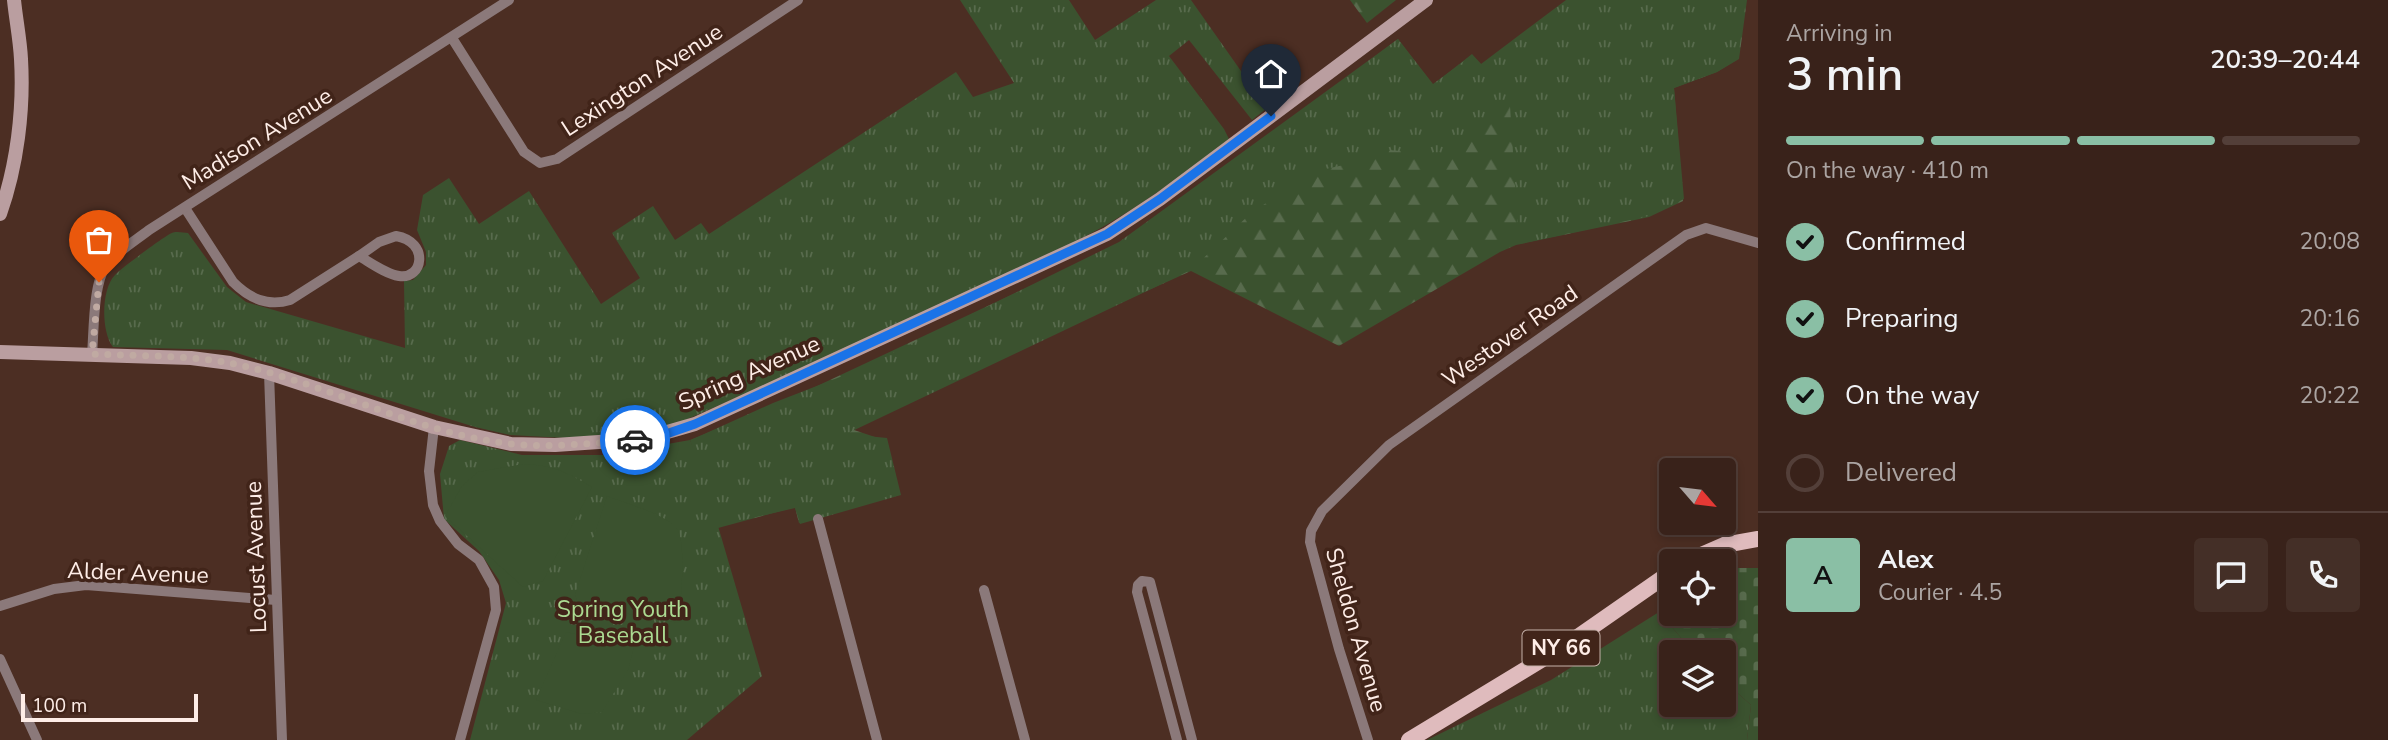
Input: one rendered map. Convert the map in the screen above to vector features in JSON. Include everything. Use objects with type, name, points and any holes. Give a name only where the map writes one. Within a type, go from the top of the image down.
[{"type":"main road","points":[[1715,549],[1758,539]]},
{"type":"main road","name":"NY 66","points":[[1409,740],[1569,643],[1659,580]]},
{"type":"street","points":[[0,214],[11,183],[19,119],[21,59],[14,0]]},
{"type":"street","name":"Madison Avenue","points":[[92,354],[99,282],[104,268],[114,256],[509,0]]},
{"type":"street","name":"Lexington Avenue","points":[[452,38],[524,152],[540,163],[557,159],[798,0]]},
{"type":"street","name":"Spring Avenue","points":[[0,352],[191,358],[230,363],[270,373],[434,427],[511,444],[555,445],[643,439],[695,424],[1107,234],[1160,199],[1426,0]]},
{"type":"street","points":[[185,208],[233,282],[241,290],[261,301],[280,303],[290,300],[379,242],[396,236],[404,237],[415,244],[420,260],[414,272],[404,276],[388,272],[359,256]]},
{"type":"street","name":"Westover Road","points":[[1311,531],[1322,511],[1389,445],[1686,235],[1706,229],[1758,243]]},
{"type":"street","name":"Locust Avenue","points":[[270,373],[282,740]]},
{"type":"street","points":[[434,427],[429,471],[433,505],[440,521],[458,544],[479,560],[494,587],[496,610],[460,740]]},
{"type":"street","points":[[818,519],[877,740]]},
{"type":"street","name":"Sheldon Avenue","points":[[1311,531],[1310,542],[1339,649],[1368,740]]},
{"type":"street","points":[[1177,740],[1137,592],[1138,585],[1143,581],[1150,582],[1192,740]]},
{"type":"street","name":"Alder Avenue","points":[[0,606],[69,585],[276,600]]},
{"type":"street","points":[[984,590],[1025,740]]},
{"type":"street","points":[[0,659],[37,740]]},
{"type":"green space","points":[[960,0],[1069,0],[1095,40],[1156,0],[1191,0],[1267,108],[1252,120],[1189,40],[1169,56],[1229,139],[1171,183],[1131,210],[1068,245],[775,381],[676,424],[629,434],[566,438],[510,435],[475,427],[227,350],[113,347],[109,340],[104,311],[110,281],[143,252],[168,235],[178,232],[188,233],[227,287],[246,302],[405,348],[404,281],[413,280],[426,265],[426,252],[417,230],[423,195],[449,178],[479,224],[529,191],[601,304],[640,278],[612,233],[653,206],[675,240],[701,223],[709,234],[956,72],[973,97],[1014,83]]},
{"type":"green space","points":[[1350,0],[1396,0],[1367,23]]},
{"type":"green space","name":"Spring Youth Baseball","points":[[1566,0],[1746,0],[1738,59],[1717,72],[1674,88],[1684,199],[1649,216],[1519,244],[1510,106],[1448,155],[1377,149],[1362,161],[1312,172],[1250,214],[1191,270],[846,434],[887,438],[901,495],[800,524],[795,508],[718,526],[762,676],[687,740],[470,740],[506,603],[499,580],[479,551],[444,519],[440,474],[449,446],[460,440],[522,455],[606,455],[690,440],[694,450],[691,440],[773,403],[858,370],[1119,242],[1398,39],[1433,84],[1472,55],[1481,64]]},
{"type":"green space","points":[[1570,0],[1747,0],[1739,59],[1717,72],[1674,88],[1683,201],[1649,217],[1516,245],[1339,346],[1191,271],[845,427],[887,441],[899,492],[799,523],[795,507],[718,528],[690,440],[783,402],[1107,250],[1149,227],[1398,39],[1433,85],[1472,54],[1481,64],[1468,92]]},
{"type":"green space","points":[[523,464],[559,470],[592,487],[543,581],[523,587],[445,516],[462,486],[478,472]]},
{"type":"green space","points":[[607,496],[664,518],[677,529],[682,547],[679,623],[579,605],[575,595]]},
{"type":"green space","points":[[1758,568],[1758,740],[1747,740],[1751,705],[1736,692],[1736,640],[1683,640],[1671,626],[1736,626],[1736,569]]},
{"type":"green space","points":[[1659,612],[1659,626],[1671,626],[1683,640],[1659,640],[1659,717],[1736,717],[1736,692],[1751,705],[1747,740],[1427,740],[1551,680]]},
{"type":"green space","points":[[566,632],[634,647],[628,670],[602,712],[582,714],[536,700]]},
{"type":"way so far","points":[[99,282],[92,354],[191,358],[230,363],[270,373],[434,427],[511,444],[589,444],[635,440]]},
{"type":"route","points":[[635,440],[695,424],[1107,234],[1160,199],[1271,116]]}]
